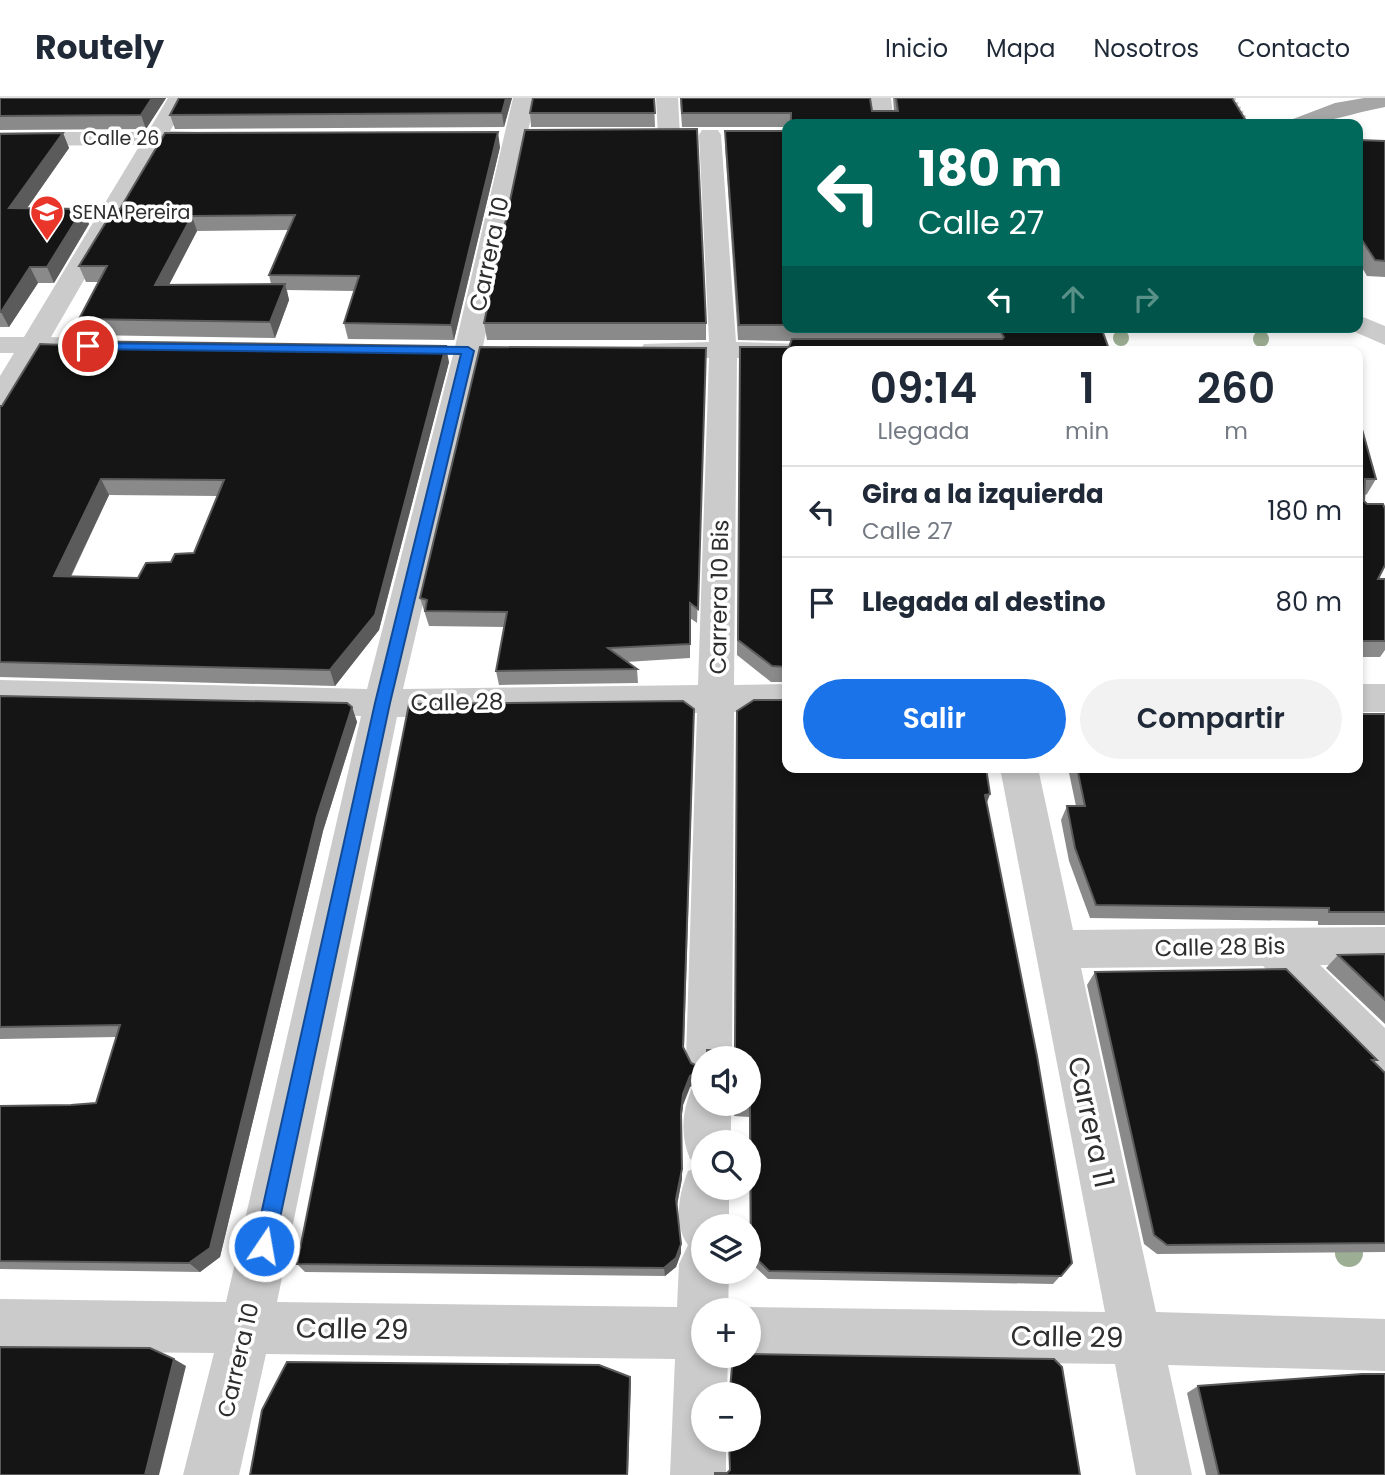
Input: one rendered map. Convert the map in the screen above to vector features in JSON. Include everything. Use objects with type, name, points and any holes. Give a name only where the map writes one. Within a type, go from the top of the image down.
[{"type":"main road","points":[[1314,119],[1343,108],[1385,101]]},
{"type":"street","points":[[0,400],[180,98]]},
{"type":"street","name":"Carrera 10","points":[[211,1475],[246,1328],[382,703],[468,351],[524,98]]},
{"type":"street","points":[[643,136],[669,136],[667,98]]},
{"type":"street","points":[[880,98],[882,119]]},
{"type":"street","name":"Carrera 10 Bis","points":[[669,136],[723,136],[718,699],[709,1046]]},
{"type":"street","name":"Calle 26","points":[[0,139],[231,138]]},
{"type":"street","points":[[1363,326],[1385,337]]},
{"type":"street","points":[[0,345],[115,346]]},
{"type":"street","points":[[629,350],[782,351]]},
{"type":"street","points":[[1363,354],[1385,354]]},
{"type":"street","name":"Calle 28","points":[[0,694],[382,703],[782,698]]},
{"type":"street","points":[[1363,698],[1385,698]]},
{"type":"street","name":"Carrera 11","points":[[1020,773],[1164,1475]]},
{"type":"street","name":"Calle 28 Bis","points":[[1055,949],[1385,946]]},
{"type":"street","points":[[1272,947],[1385,1058]]},
{"type":"street","name":"Calle 29","points":[[0,1325],[691,1333]]},
{"type":"street","name":"Calle 29","points":[[761,1334],[1136,1338],[1385,1345]]},
{"type":"street","points":[[698,1475],[713,1368]]},
{"type":"path","points":[[1234,98],[1247,119]]},
{"type":"building","points":[[0,98],[152,98],[141,115],[0,116]]},
{"type":"building","points":[[179,98],[506,98],[502,113],[170,115]]},
{"type":"building","points":[[533,98],[654,98],[655,113],[530,113]]},
{"type":"building","points":[[681,98],[870,98],[872,111],[898,111],[896,98],[1232,98],[1245,119],[791,119],[791,113],[682,113]]},
{"type":"building","points":[[697,129],[706,323],[484,323],[525,130]]},
{"type":"building","points":[[725,131],[782,131],[782,325],[739,325]]},
{"type":"building","points":[[498,132],[451,325],[344,323],[359,276],[269,275],[295,215],[192,216],[155,285],[285,284],[270,322],[79,319],[107,266],[79,266],[114,209],[120,209],[165,133]]},
{"type":"building","points":[[63,133],[9,208],[83,209],[47,267],[30,267],[0,312],[0,134]]},
{"type":"building","points":[[1363,140],[1385,141],[1385,261],[1375,260],[1363,242]]},
{"type":"building","points":[[1001,333],[1103,333],[1108,346],[789,346],[792,339],[1004,337]]},
{"type":"building","points":[[67,341],[446,346],[375,615],[330,670],[0,662],[0,406],[40,344],[65,345]],"holes":[[[101,479],[224,480],[194,553],[175,554],[171,562],[146,563],[138,578],[54,576]]]},
{"type":"building","points":[[480,347],[706,348],[698,609],[690,603],[690,644],[608,648],[637,669],[496,671],[507,612],[425,611],[427,600],[420,598]]},
{"type":"building","points":[[740,347],[782,347],[782,667],[772,666],[738,640]]},
{"type":"building","points":[[1363,433],[1376,479],[1365,479],[1364,501],[1367,504],[1383,504],[1385,509],[1385,565],[1378,579],[1385,579],[1385,641],[1363,641]]},
{"type":"building","points":[[0,696],[347,703],[352,707],[317,816],[210,1248],[189,1263],[0,1261],[0,1106],[96,1103],[120,1025],[0,1027]]},
{"type":"building","points":[[754,700],[782,700],[782,773],[987,773],[990,794],[985,795],[1037,1056],[1072,1263],[1061,1276],[769,1271],[761,1263],[761,1214],[751,1214],[751,1200],[761,1200],[761,1130],[750,1130],[750,1116],[761,1116],[761,1046],[735,1046],[737,711]]},
{"type":"building","points":[[683,701],[694,709],[683,1047],[691,1063],[691,1076],[683,1094],[681,1113],[682,1169],[676,1199],[681,1244],[676,1258],[664,1268],[297,1264],[409,704]]},
{"type":"building","points":[[1363,714],[1385,714],[1385,912],[1329,912],[1329,908],[1096,905],[1075,848],[1067,806],[1085,806],[1078,773],[1363,773]]},
{"type":"building","points":[[1385,954],[1385,1000],[1338,955]]},
{"type":"building","points":[[1286,969],[1377,1060],[1372,1060],[1385,1073],[1385,1243],[1167,1245],[1154,1235],[1095,972]]},
{"type":"building","points":[[0,1347],[150,1348],[174,1359],[145,1475],[0,1475]]},
{"type":"building","points":[[761,1354],[1054,1359],[1062,1367],[1080,1475],[715,1475],[730,1470],[729,1452],[761,1452],[761,1382],[731,1382],[732,1368],[761,1368]]},
{"type":"building","points":[[287,1362],[599,1365],[630,1377],[627,1475],[250,1475],[262,1410]]},
{"type":"building","points":[[1385,1374],[1385,1475],[1219,1475],[1198,1386]]},
{"type":"place","name":"SENA Pereira","points":[[47,242]]},
{"type":"route","points":[[88,346],[468,351],[382,703],[264,1246]]}]
